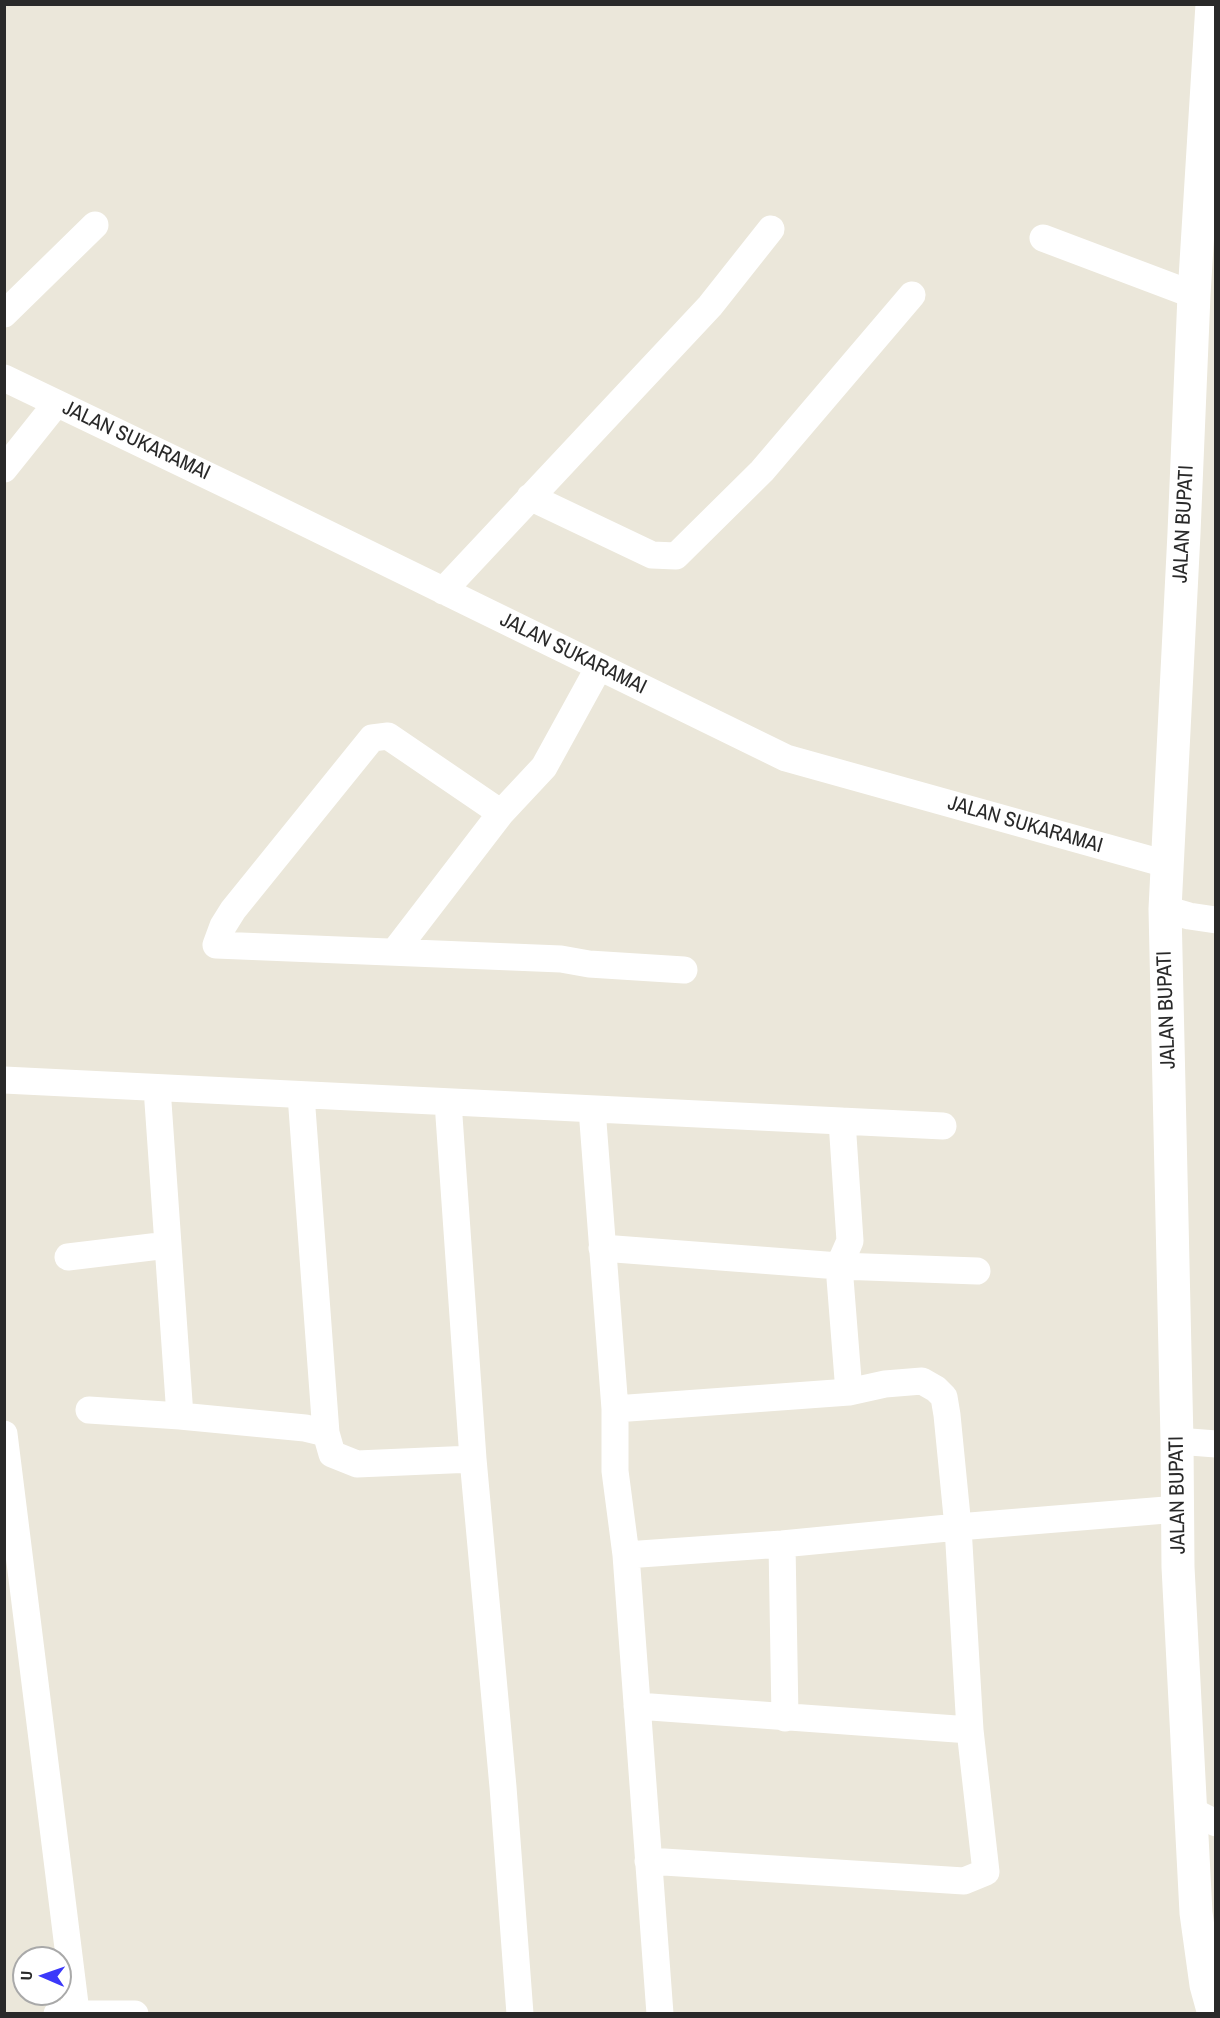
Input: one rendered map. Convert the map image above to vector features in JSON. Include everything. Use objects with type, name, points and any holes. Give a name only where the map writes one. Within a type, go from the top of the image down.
[{"type":"street","name":"JALAN BUPATI","points":[[1212,4],[1210,130],[1194,295],[1165,909],[1178,1567],[1204,1817],[1196,1914],[1206,1985],[1214,2013]]},
{"type":"street","points":[[4,314],[95,225]]},
{"type":"street","points":[[443,591],[710,306],[771,229]]},
{"type":"street","points":[[1043,238],[1194,295]]},
{"type":"street","points":[[530,497],[652,555],[676,556],[762,471],[912,296]]},
{"type":"street","name":"JALAN SUKARAMAI","points":[[4,378],[786,759],[1166,864]]},
{"type":"street","points":[[4,469],[56,404]]},
{"type":"street","points":[[395,951],[501,813],[544,767],[599,667]]},
{"type":"street","points":[[501,813],[388,736],[372,738],[233,910],[223,926],[216,945],[561,959],[589,964],[684,970]]},
{"type":"street","points":[[1165,909],[1215,920]]},
{"type":"street","points":[[4,1080],[944,1126]]},
{"type":"street","points":[[157,1088],[180,1416]]},
{"type":"street","points":[[301,1095],[326,1433],[332,1455],[357,1464],[473,1459]]},
{"type":"street","points":[[447,1102],[473,1459],[503,1787],[520,2013]]},
{"type":"street","points":[[592,1109],[615,1409],[615,1471],[626,1555],[660,2013]]},
{"type":"street","points":[[842,1121],[850,1241],[839,1266],[849,1392]]},
{"type":"street","points":[[68,1257],[168,1245]]},
{"type":"street","points":[[602,1248],[839,1266],[977,1271]]},
{"type":"street","points":[[615,1409],[849,1392],[885,1384],[922,1381],[944,1397],[958,1527],[970,1730],[986,1872],[964,1881],[648,1861]]},
{"type":"street","points":[[89,1410],[305,1428],[326,1433]]},
{"type":"street","points":[[4,1434],[8,1496],[67,2013],[135,2013]]},
{"type":"street","points":[[1177,1441],[1215,1444]]},
{"type":"street","points":[[626,1555],[782,1544],[1178,1509]]},
{"type":"street","points":[[782,1544],[785,1718]]},
{"type":"street","points":[[637,1706],[970,1730]]}]
